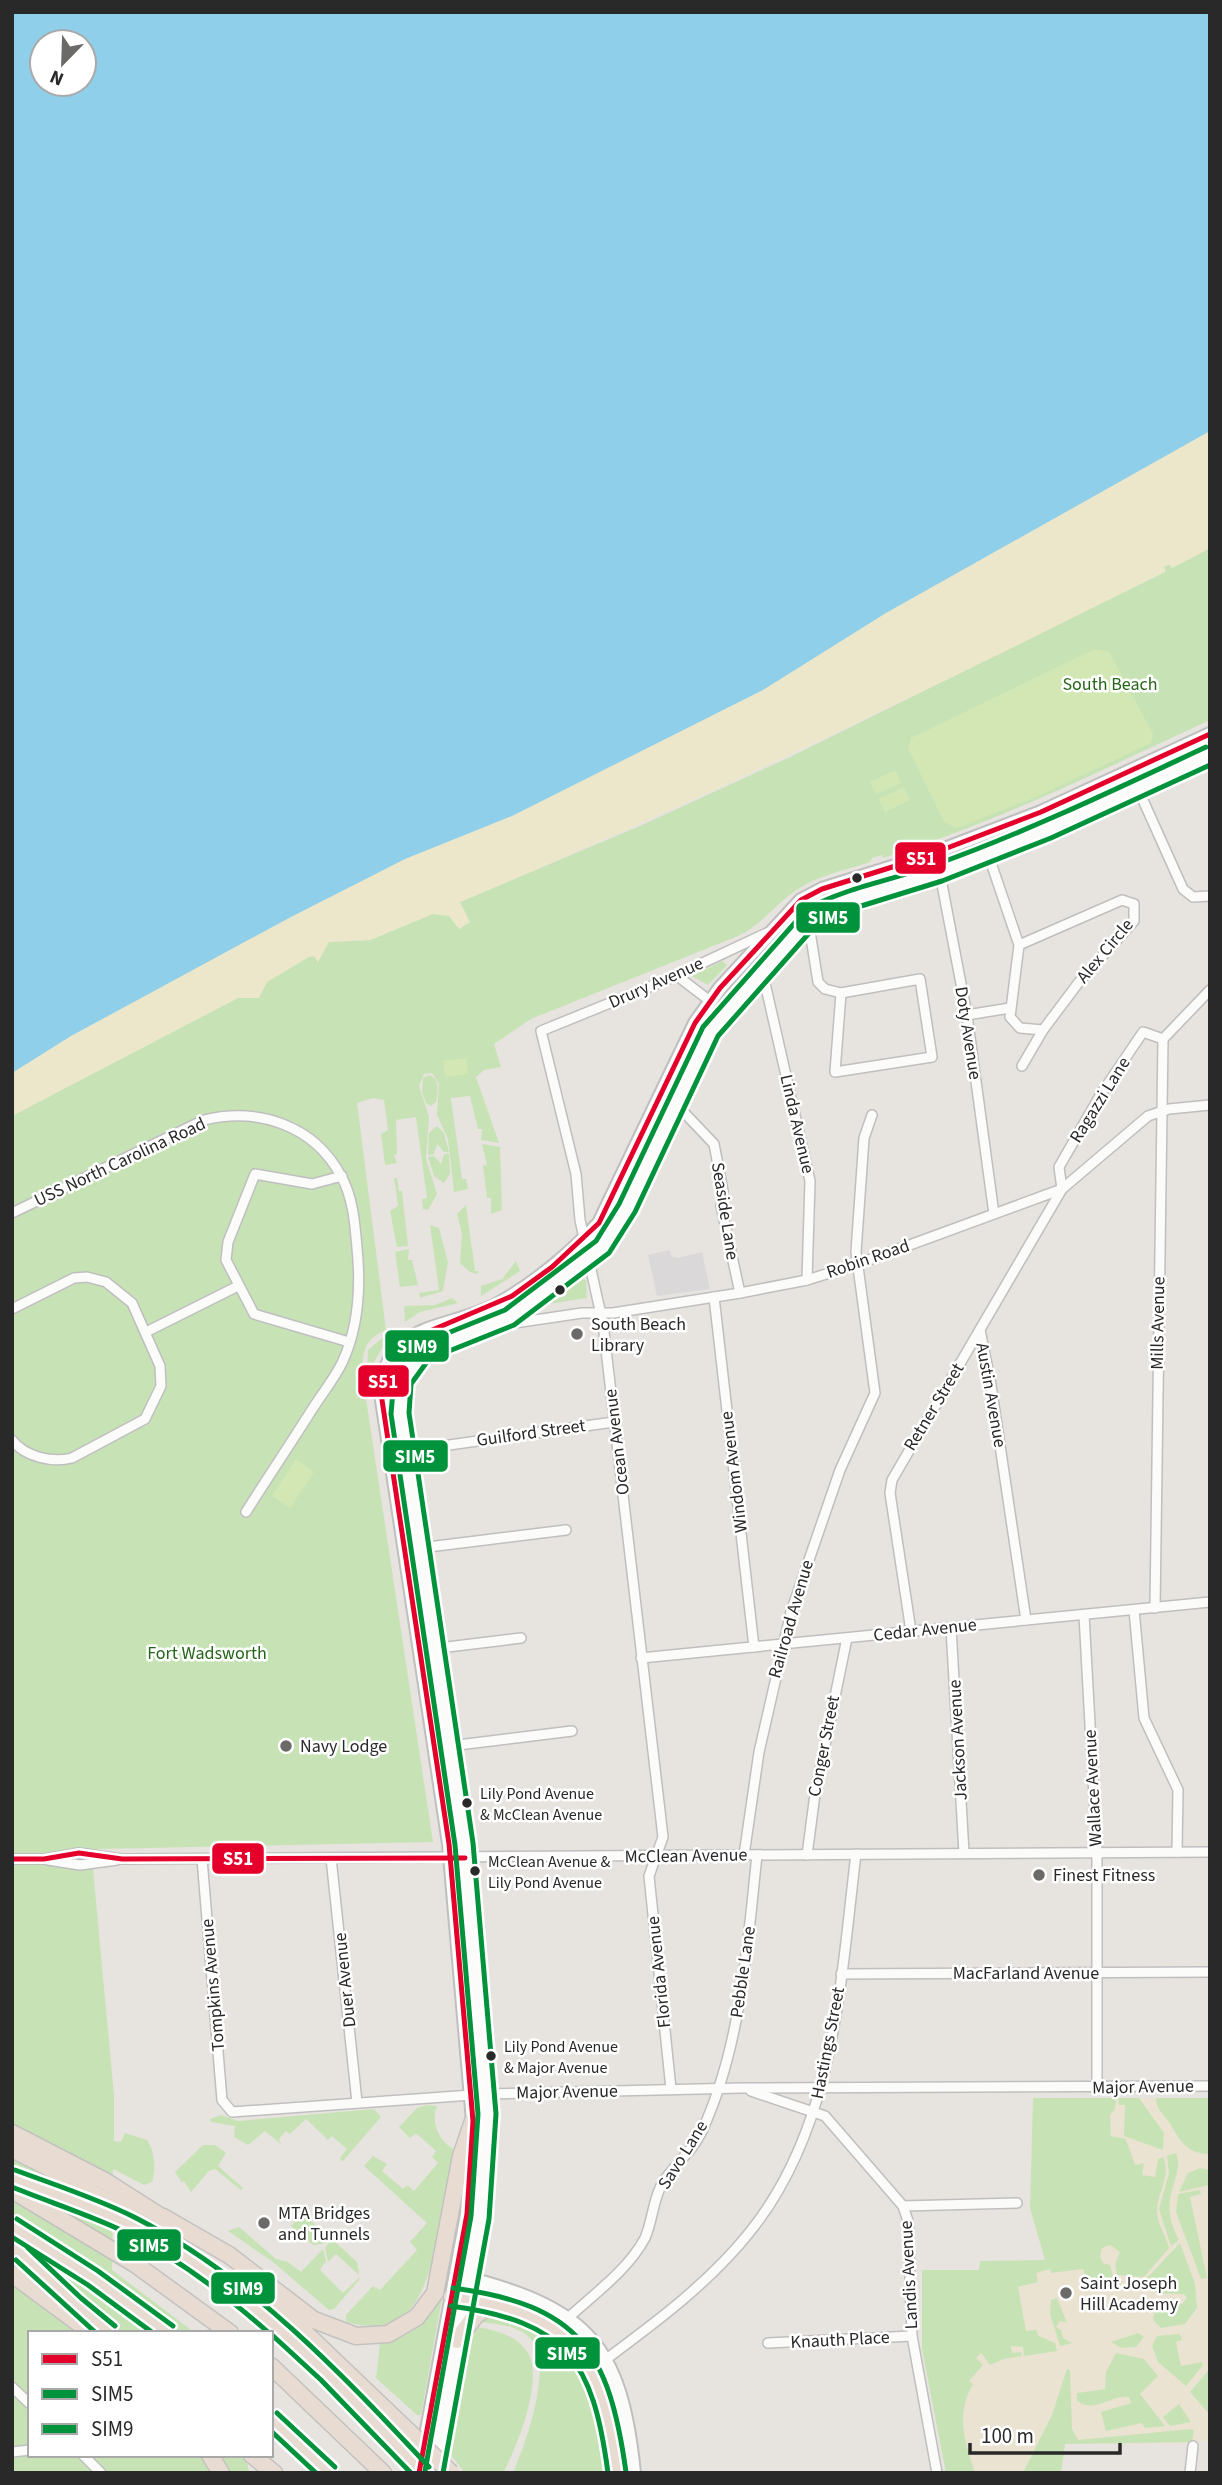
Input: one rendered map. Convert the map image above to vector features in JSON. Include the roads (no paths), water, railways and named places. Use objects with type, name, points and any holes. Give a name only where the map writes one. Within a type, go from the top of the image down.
[{"type":"highway","points":[[12,2133],[104,2180],[229,2255],[314,2320],[356,2336],[388,2334],[417,2317],[435,2293],[461,2157],[473,2121]]},
{"type":"highway","points":[[12,2150],[133,2215],[196,2258],[306,2354],[421,2473]]},
{"type":"highway","points":[[12,2178],[127,2223],[177,2252],[239,2294]]},
{"type":"highway","points":[[12,2190],[135,2264],[227,2331]]},
{"type":"highway","points":[[163,2217],[303,2328],[451,2473]]},
{"type":"highway","points":[[12,2226],[93,2278],[165,2331]]},
{"type":"highway","points":[[12,2246],[75,2305],[108,2331]]},
{"type":"highway","points":[[12,2274],[89,2331]]},
{"type":"highway","points":[[458,2298],[493,2304],[537,2318],[568,2340],[583,2357],[605,2400],[617,2473]]},
{"type":"highway","points":[[457,2340],[476,2315],[493,2304]]},
{"type":"highway","points":[[273,2369],[383,2473]]},
{"type":"highway","points":[[273,2421],[329,2473]]},
{"type":"highway","points":[[211,2457],[221,2473]]},
{"type":"highway","points":[[254,2457],[274,2473]]},
{"type":"main road","points":[[462,2277],[469,2197],[472,2095],[451,1858],[382,1400],[383,1376],[393,1352],[420,1332],[500,1303],[543,1273],[585,1237],[608,1207],[685,1041],[710,1001],[796,905],[815,892],[936,853],[1058,805],[1209,738]]},
{"type":"main road","points":[[421,2473],[462,2277],[485,2185],[486,2094],[465,1858],[400,1394],[411,1365],[435,1345],[492,1326],[529,1305],[603,1247],[622,1218],[711,1031],[808,919],[828,907],[940,873],[988,854],[1210,755]]},
{"type":"main road","points":[[462,2277],[529,2296],[568,2318],[584,2333],[614,2376],[626,2411],[634,2473]]},
{"type":"main road","points":[[434,2473],[457,2340],[458,2298]]},
{"type":"street","points":[[1138,789],[1183,888],[1193,897],[1210,896]]},
{"type":"street","name":"Doty Avenue","points":[[936,853],[967,1015],[995,1214]]},
{"type":"street","points":[[988,854],[1019,945],[1010,1017],[1020,1028],[1043,1030]]},
{"type":"street","name":"Alex Circle","points":[[1019,945],[1122,900],[1134,904],[1134,921],[1079,982],[1043,1030],[1022,1066]]},
{"type":"street","points":[[808,919],[818,982],[825,989],[841,993],[920,979],[932,1057],[835,1072],[841,993]]},
{"type":"street","name":"Drury Avenue","points":[[541,1031],[676,975],[769,932]]},
{"type":"street","name":"Linda Avenue","points":[[762,970],[810,1181],[807,1280]]},
{"type":"street","points":[[676,975],[710,1001]]},
{"type":"street","points":[[1163,1039],[1210,990]]},
{"type":"street","points":[[967,1015],[1010,1008]]},
{"type":"street","name":"Ocean Avenue","points":[[541,1031],[576,1174],[578,1208],[591,1257],[601,1313],[663,1837],[656,1856]]},
{"type":"street","name":"Ragazzi Lane","points":[[1062,1189],[1059,1167],[1101,1094],[1143,1032],[1163,1039]]},
{"type":"street","name":"Mills Avenue","points":[[1155,1608],[1163,1039]]},
{"type":"street","name":"Seaside Lane","points":[[675,1103],[714,1144],[723,1191],[721,1206],[740,1293]]},
{"type":"street","name":"Robin Road","points":[[492,1326],[714,1297],[807,1280],[1062,1189],[1148,1116],[1161,1111],[1210,1105]]},
{"type":"street","points":[[858,1264],[864,1138],[872,1115]]},
{"type":"street","name":"USS North Carolina Road","points":[[12,1213],[204,1121],[220,1116],[256,1116],[290,1126],[319,1146],[342,1177],[350,1198],[359,1268],[358,1312],[341,1364],[246,1512]]},
{"type":"street","points":[[342,1177],[312,1185],[259,1174],[252,1177],[226,1259],[254,1314],[349,1342]]},
{"type":"street","name":"Austin Avenue","points":[[1026,1620],[991,1385],[980,1330],[1062,1189]]},
{"type":"street","name":"Railroad Avenue","points":[[744,1855],[759,1752],[782,1644],[825,1508],[875,1393],[858,1264]]},
{"type":"street","points":[[12,1309],[67,1281],[94,1278],[127,1296],[146,1332],[160,1366],[162,1381],[152,1409],[140,1424],[65,1459],[33,1455],[12,1440]]},
{"type":"street","points":[[146,1332],[238,1286]]},
{"type":"street","name":"Windom Avenue","points":[[714,1297],[754,1647]]},
{"type":"street","name":"Retner Street","points":[[911,1632],[890,1486],[980,1330]]},
{"type":"street","name":"Guilford Street","points":[[406,1451],[614,1422]]},
{"type":"street","points":[[420,1548],[566,1530]]},
{"type":"street","name":"Cedar Avenue","points":[[641,1658],[1210,1602]]},
{"type":"street","points":[[1134,1610],[1144,1718],[1178,1790],[1177,1852]]},
{"type":"street","name":"Wallace Avenue","points":[[1084,1615],[1097,1852],[1097,2088]]},
{"type":"street","name":"Jackson Avenue","points":[[951,1628],[964,1853]]},
{"type":"street","points":[[418,1650],[521,1638]]},
{"type":"street","name":"Conger Street","points":[[807,1855],[815,1794],[847,1638]]},
{"type":"street","points":[[450,1746],[572,1731]]},
{"type":"street","name":"McClean Avenue","points":[[44,1859],[79,1853],[122,1859],[1210,1852]]},
{"type":"street","name":"Hastings Street","points":[[605,2360],[674,2308],[748,2234],[784,2180],[815,2112],[822,2090],[841,1974],[856,1854]]},
{"type":"street","name":"Pebble Lane","points":[[721,2088],[731,2053],[758,1855]]},
{"type":"street","name":"Florida Avenue","points":[[656,1856],[649,1876],[671,2089]]},
{"type":"street","name":"Tompkins Avenue","points":[[202,1858],[222,2101],[228,2110]]},
{"type":"street","name":"Duer Avenue","points":[[331,1858],[357,2102]]},
{"type":"street","points":[[12,1860],[44,1859],[80,1865],[122,1859]]},
{"type":"street","name":"MacFarland Avenue","points":[[841,1974],[1210,1972]]},
{"type":"street","name":"Major Avenue","points":[[228,2110],[238,2113],[486,2094],[671,2089],[1210,2086]]},
{"type":"street","name":"Savo Lane","points":[[568,2318],[627,2263],[643,2241],[663,2183],[701,2133],[713,2100],[721,2088]]},
{"type":"street","name":"Major Avenue","points":[[741,2088],[815,2112]]},
{"type":"street","name":"Landis Avenue","points":[[815,2112],[831,2122],[903,2206],[908,2221],[912,2336],[937,2473]]},
{"type":"street","points":[[903,2206],[1017,2203]]},
{"type":"street","name":"Knauth Place","points":[[768,2343],[912,2336]]},
{"type":"street","points":[[12,2387],[28,2402]]},
{"type":"street","points":[[1190,2473],[1193,2446]]},
{"type":"street","points":[[85,2457],[101,2473]]},
{"type":"water","points":[[12,12],[1210,12],[1210,431],[886,613],[763,690],[512,816],[405,859],[289,918],[71,1036],[12,1073]]},
{"type":"place","name":"South Beach Library","points":[[577,1334]]},
{"type":"place","name":"Navy Lodge","points":[[286,1746]]},
{"type":"place","name":"Lily Pond Avenue & McClean Avenue","points":[[467,1803]]},
{"type":"place","name":"McClean Avenue & Lily Pond Avenue","points":[[475,1871]]},
{"type":"place","name":"Finest Fitness","points":[[1039,1875]]},
{"type":"place","name":"Lily Pond Avenue & Major Avenue","points":[[491,2056]]},
{"type":"place","name":"MTA Bridges and Tunnels","points":[[264,2223]]},
{"type":"place","name":"Saint Joseph Hill Academy","points":[[1066,2293]]},
{"type":"park label","name":"South Beach","points":[[1110,684]]},
{"type":"park label","name":"Fort Wadsworth","points":[[207,1653]]}]
